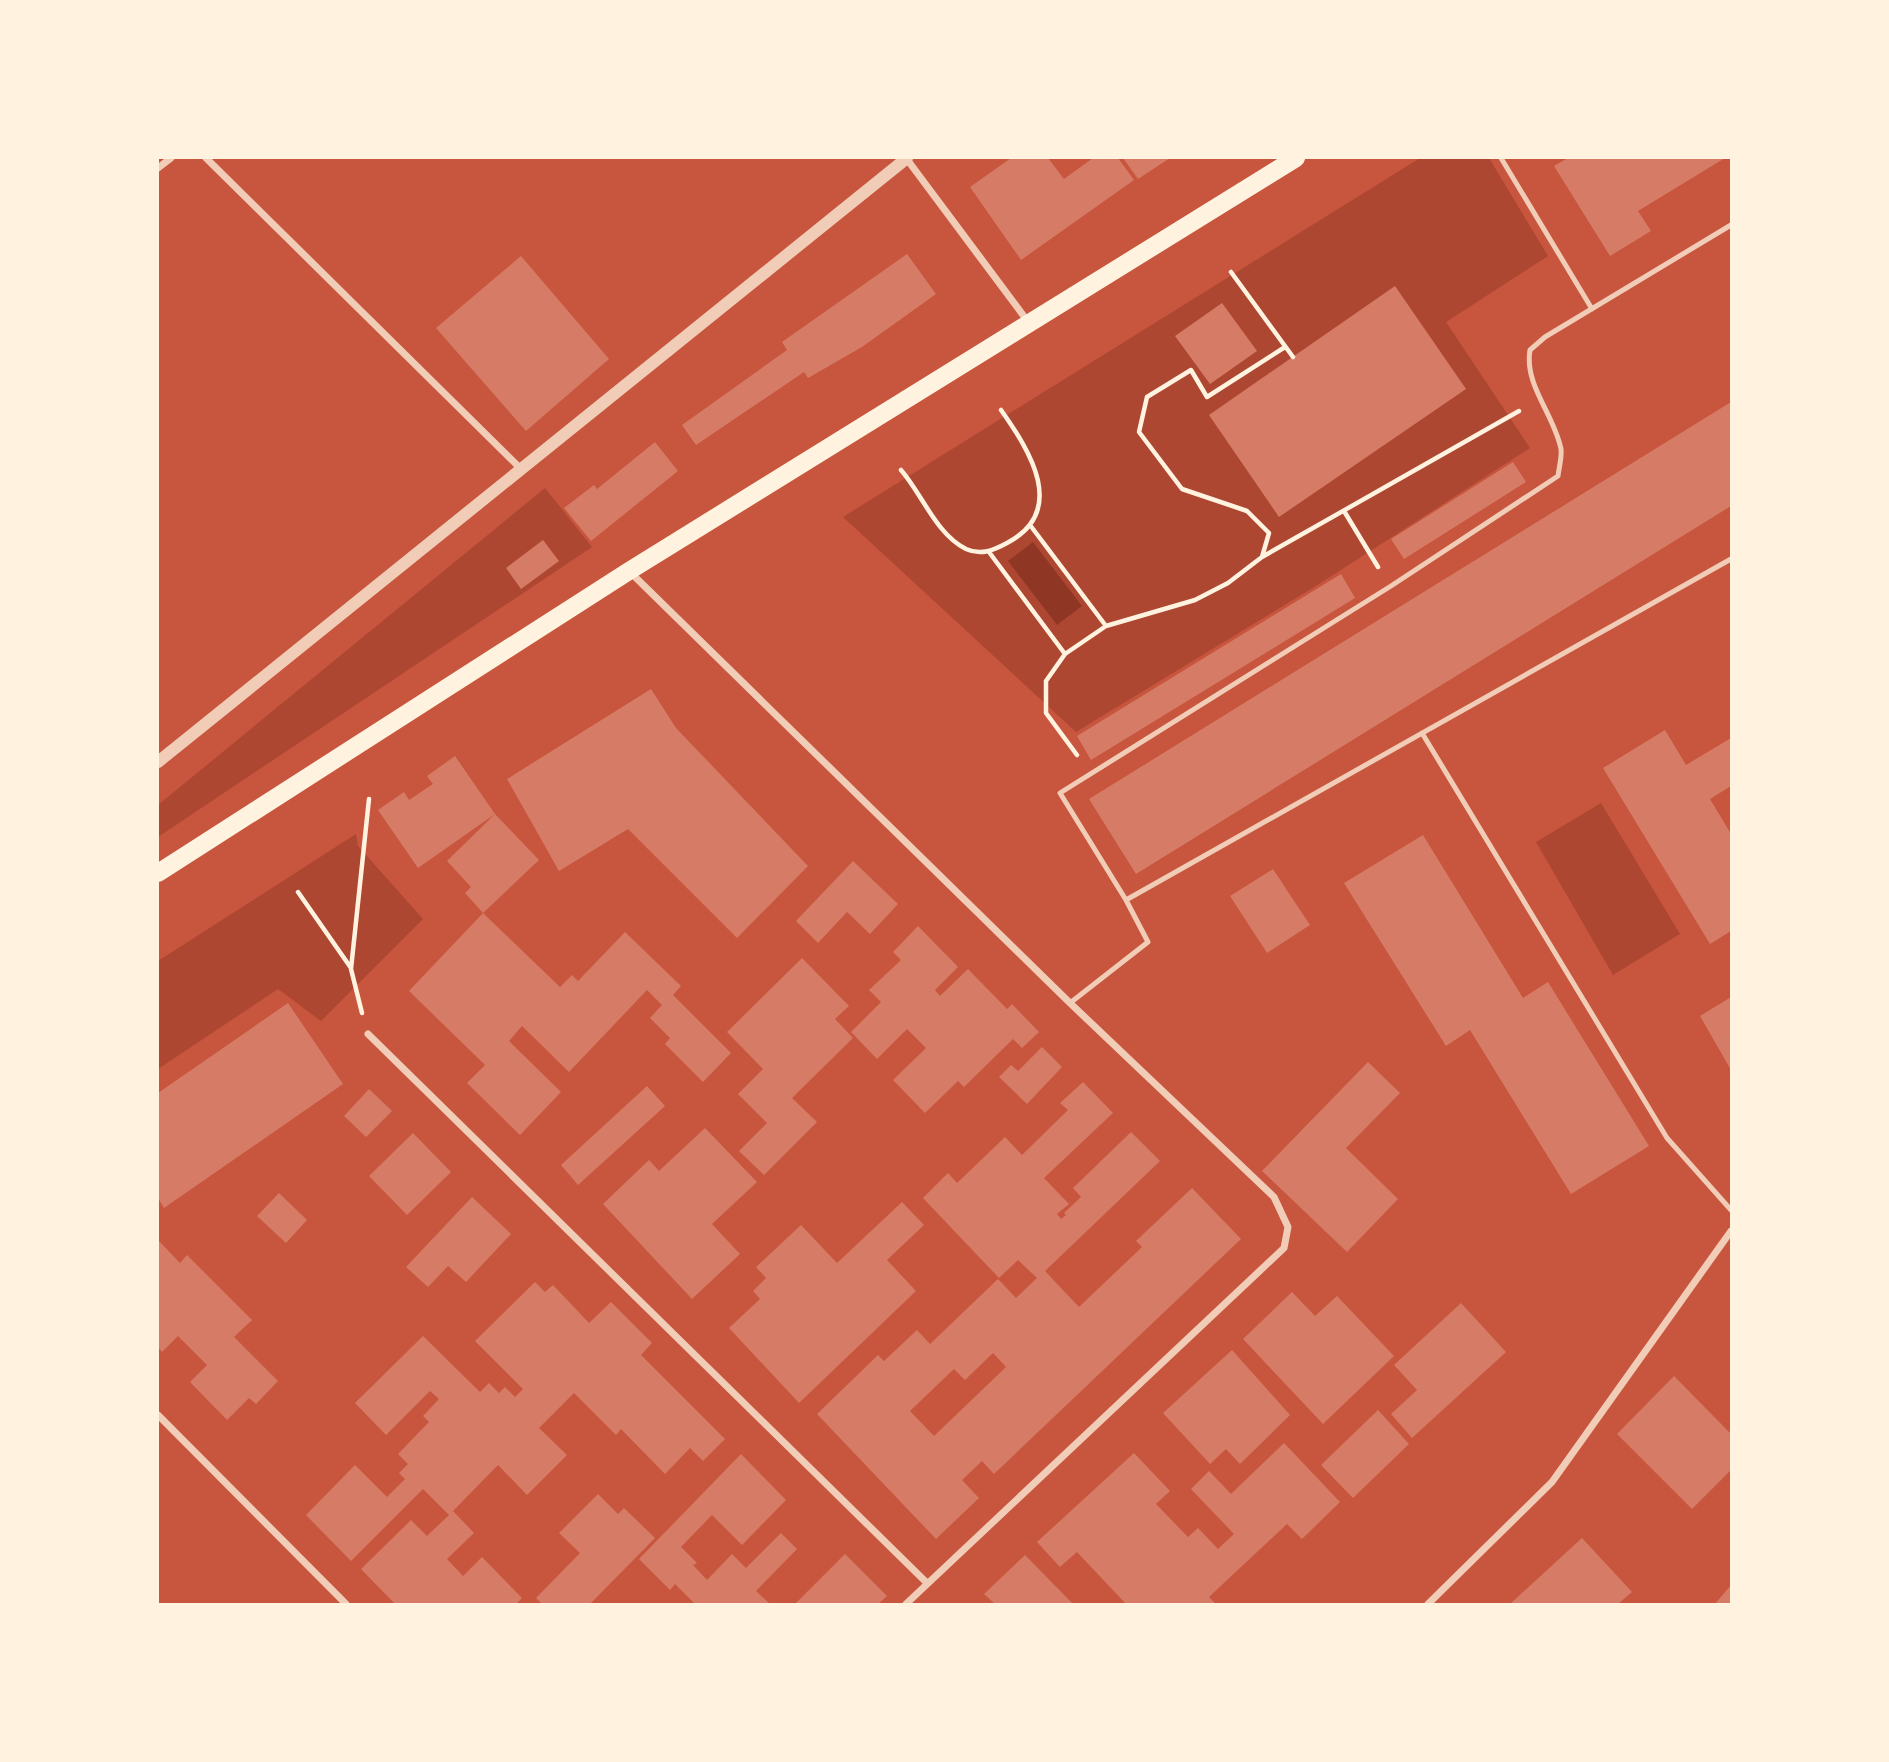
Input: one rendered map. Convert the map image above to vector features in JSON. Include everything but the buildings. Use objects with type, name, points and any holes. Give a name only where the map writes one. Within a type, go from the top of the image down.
[{"type":"main road","points":[[158,873],[629,570],[1296,158]]},
{"type":"street","points":[[158,168],[171,158]]},
{"type":"street","points":[[206,158],[520,468]]},
{"type":"street","points":[[158,762],[907,158],[1029,323]]},
{"type":"street","points":[[629,570],[1070,1003],[1274,1197],[1288,1227],[1284,1248],[905,1605]]},
{"type":"street","points":[[368,1034],[927,1583]]},
{"type":"street","points":[[1428,1605],[1552,1482],[1731,1231]]},
{"type":"street","points":[[158,1415],[346,1605]]},
{"type":"lane","points":[[1501,158],[1592,309]]},
{"type":"lane","points":[[1070,1003],[1148,942],[1126,900],[1060,793],[1391,586],[1558,476],[1561,453],[1527,367],[1530,350],[1731,225]]},
{"type":"lane","points":[[1126,900],[1731,559]]},
{"type":"lane","points":[[1422,733],[1667,1138],[1731,1210]]},
{"type":"path","points":[[1231,272],[1293,357]]},
{"type":"path","points":[[1262,557],[1269,533],[1247,511],[1182,489],[1139,432],[1147,397],[1191,370],[1208,397],[1285,346]]},
{"type":"path","points":[[1092,775],[1046,713],[1046,681],[1065,654],[1106,626],[1195,600],[1228,583],[1262,557],[1541,399]]},
{"type":"path","points":[[901,470],[947,534],[967,549],[989,552],[1014,540],[1030,525],[1041,501],[1040,479],[1001,410]]},
{"type":"path","points":[[1344,512],[1378,567]]},
{"type":"path","points":[[1030,525],[1106,626]]},
{"type":"path","points":[[989,552],[1065,654]]},
{"type":"path","points":[[351,969],[369,799]]},
{"type":"path","points":[[298,892],[351,969],[368,1034]]},
{"type":"shaded area","points":[[1420,158],[1489,158],[1548,256],[1446,322],[1530,448],[1316,586],[1076,732],[843,517]]},
{"type":"shaded area","points":[[545,488],[592,547],[158,837],[158,805]]},
{"type":"shaded area","points":[[1033,542],[1082,606],[1057,625],[1008,561]]},
{"type":"shaded area","points":[[1601,803],[1680,934],[1613,975],[1536,842]]},
{"type":"shaded area","points":[[356,834],[358,846],[423,919],[321,1021],[278,989],[158,1069],[158,961]]}]
